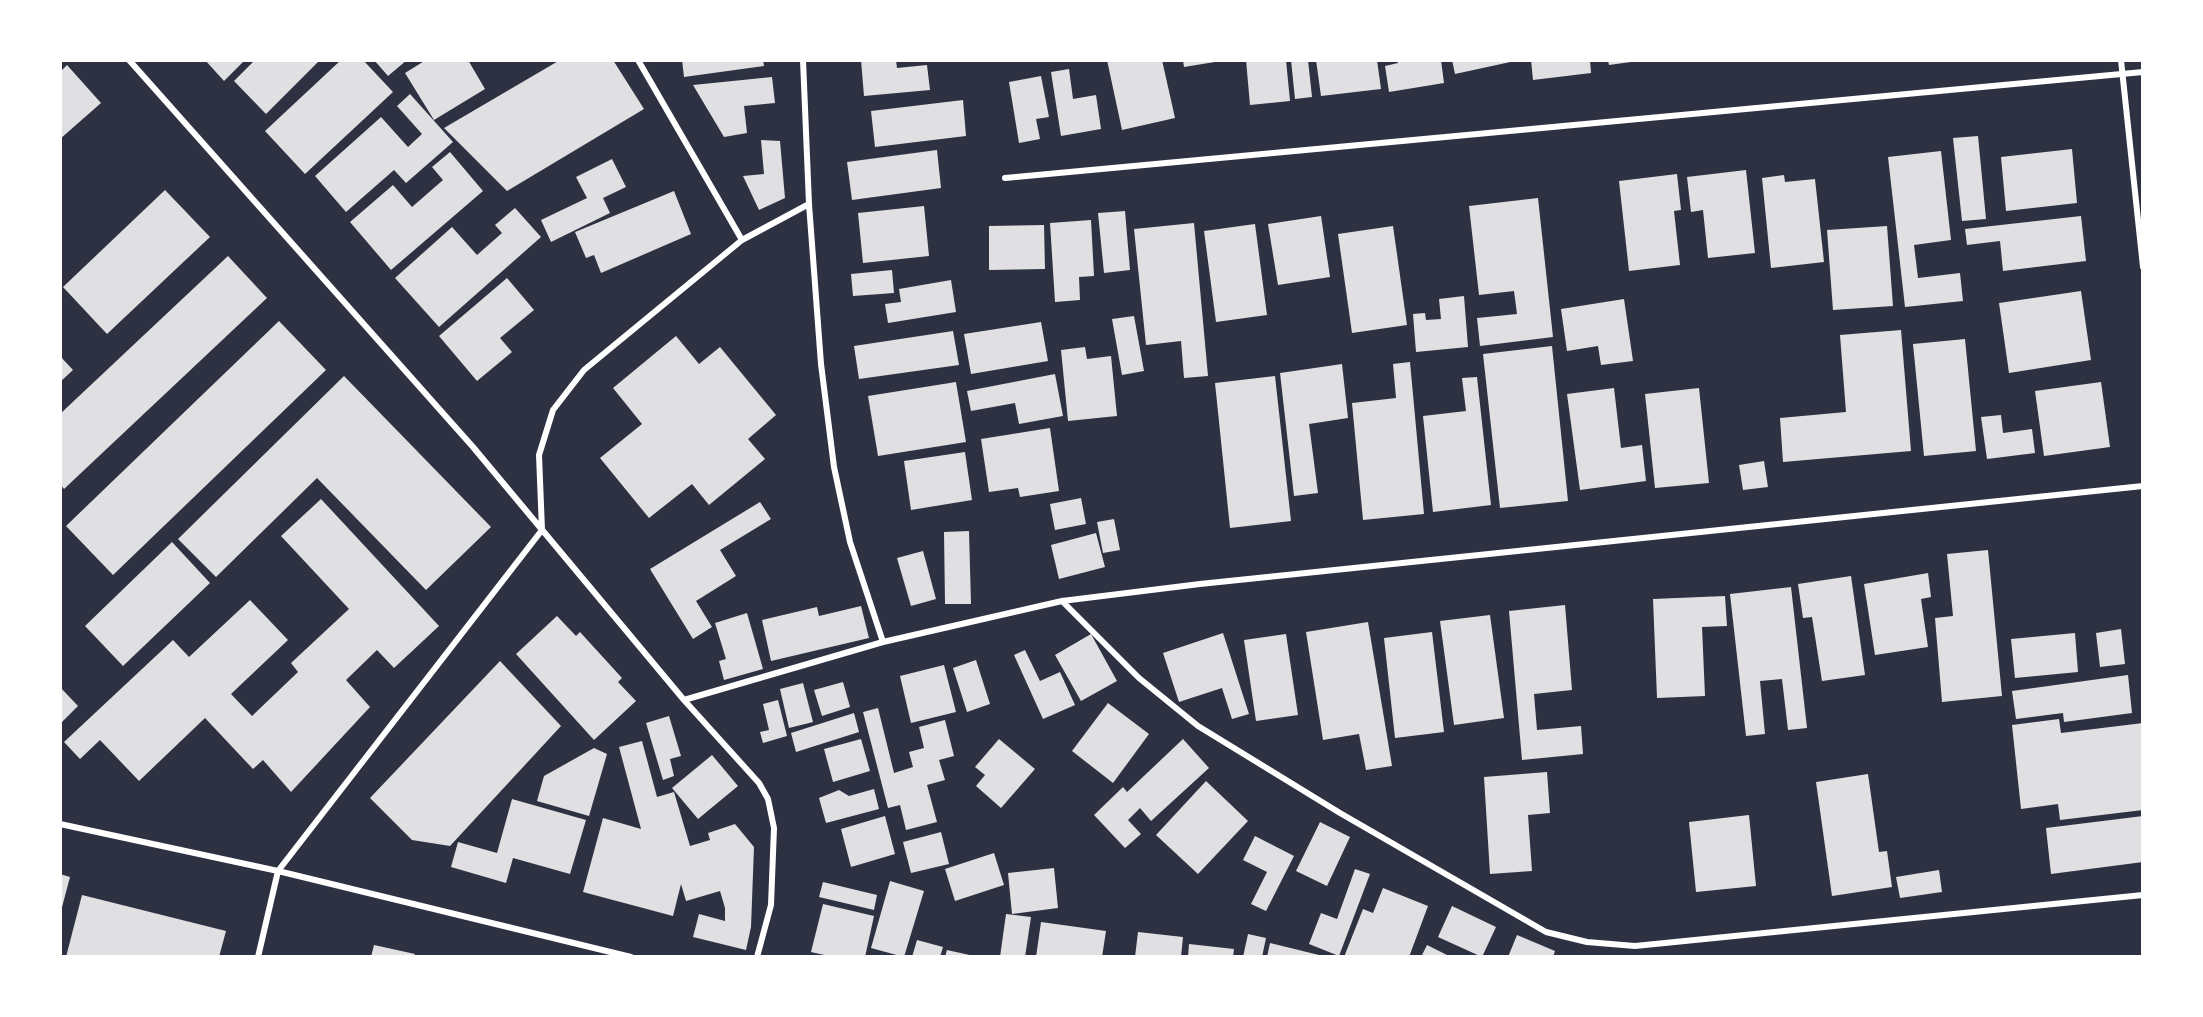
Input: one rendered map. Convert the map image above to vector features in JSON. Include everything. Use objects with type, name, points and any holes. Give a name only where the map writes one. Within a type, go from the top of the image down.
[{"type":"street","points":[[129,60],[473,447],[684,700],[759,783],[768,798],[774,828],[771,905],[758,957]]},
{"type":"street","points":[[638,60],[742,240]]},
{"type":"street","points":[[803,60],[808,204],[820,364],[834,467],[850,542],[883,642]]},
{"type":"street","points":[[2121,60],[2143,267]]},
{"type":"street","points":[[1005,178],[2143,72]]},
{"type":"street","points":[[258,957],[278,871],[542,530],[539,454],[553,410],[584,370],[742,240],[808,204]]},
{"type":"street","points":[[684,700],[883,642],[1062,601],[1200,584],[2143,486]]},
{"type":"street","points":[[1062,601],[1139,678],[1198,726],[1340,813],[1546,932],[1587,942],[1635,946],[2143,895]]},
{"type":"street","points":[[60,824],[278,871],[631,957]]},
{"type":"building","points":[[205,60],[245,60],[224,81]]},
{"type":"building","points":[[255,60],[320,60],[266,114],[234,81]]},
{"type":"building","points":[[341,60],[363,60],[393,92],[305,174],[265,131]]},
{"type":"building","points":[[374,60],[407,60],[388,76]]},
{"type":"building","points":[[426,60],[468,60],[485,89],[434,120],[405,73]]},
{"type":"building","points":[[560,60],[613,60],[644,109],[507,191],[444,128]]},
{"type":"building","points":[[682,60],[763,60],[764,66],[684,77]]},
{"type":"building","points":[[861,60],[896,60],[897,68],[927,65],[930,90],[864,96]]},
{"type":"building","points":[[1107,60],[1162,60],[1175,118],[1122,130]]},
{"type":"building","points":[[1183,60],[1220,60],[1221,61],[1184,67]]},
{"type":"building","points":[[1246,60],[1286,60],[1290,101],[1250,105]]},
{"type":"building","points":[[1291,60],[1308,60],[1312,97],[1295,99]]},
{"type":"building","points":[[1316,60],[1377,60],[1381,89],[1321,96]]},
{"type":"building","points":[[1397,60],[1441,60],[1444,83],[1389,92],[1385,66],[1398,63]]},
{"type":"building","points":[[1452,60],[1515,60],[1515,61],[1455,74]]},
{"type":"building","points":[[1531,60],[1590,60],[1591,73],[1533,80]]},
{"type":"building","points":[[1608,60],[1638,60],[1638,61],[1609,65]]},
{"type":"building","points":[[67,65],[101,103],[60,139],[60,72]]},
{"type":"building","points":[[1069,69],[1073,99],[1096,95],[1101,129],[1061,136],[1051,72]]},
{"type":"building","points":[[1041,76],[1049,117],[1036,119],[1040,139],[1019,143],[1009,82]]},
{"type":"building","points":[[772,77],[775,103],[744,106],[747,133],[724,137],[693,85]]},
{"type":"building","points":[[410,94],[453,142],[406,183],[394,170],[346,212],[315,176],[381,117],[408,147],[422,134],[397,106]]},
{"type":"building","points":[[963,100],[966,136],[875,147],[871,111]]},
{"type":"building","points":[[1978,136],[1986,219],[1962,221],[1953,138]]},
{"type":"building","points":[[761,140],[780,141],[785,198],[759,210],[743,176],[764,174]]},
{"type":"building","points":[[2072,149],[2077,203],[2006,211],[2001,157]]},
{"type":"building","points":[[937,150],[941,188],[852,200],[847,162]]},
{"type":"building","points":[[1941,151],[1951,240],[1914,245],[1918,278],[1960,273],[1963,301],[1905,307],[1888,157]]},
{"type":"building","points":[[450,152],[483,191],[391,270],[350,222],[393,185],[412,207],[443,180],[432,167]]},
{"type":"building","points":[[612,159],[626,187],[603,198],[610,213],[551,242],[541,220],[587,198],[576,177]]},
{"type":"building","points":[[1746,170],[1755,253],[1708,258],[1703,210],[1691,212],[1687,177]]},
{"type":"building","points":[[1677,174],[1681,210],[1674,211],[1680,265],[1629,271],[1619,181]]},
{"type":"building","points":[[1784,175],[1785,182],[1815,179],[1824,262],[1771,268],[1762,178]]},
{"type":"building","points":[[165,190],[210,237],[107,334],[63,287]]},
{"type":"building","points":[[674,191],[691,234],[601,273],[594,255],[586,258],[575,232]]},
{"type":"building","points":[[1538,198],[1553,337],[1480,346],[1477,318],[1517,314],[1514,291],[1479,295],[1469,206]]},
{"type":"building","points":[[924,206],[929,256],[863,263],[858,213]]},
{"type":"building","points":[[515,208],[541,237],[439,327],[395,278],[452,227],[477,255],[502,233],[495,225]]},
{"type":"building","points":[[1125,211],[1130,270],[1104,273],[1098,213]]},
{"type":"building","points":[[1321,216],[1330,277],[1278,285],[1268,224]]},
{"type":"building","points":[[2081,216],[2086,261],[2003,271],[2000,241],[1967,245],[1965,229]]},
{"type":"building","points":[[1091,220],[1094,276],[1079,277],[1080,300],[1055,302],[1050,223]]},
{"type":"building","points":[[1194,223],[1208,376],[1184,378],[1181,341],[1146,345],[1134,229]]},
{"type":"building","points":[[1255,224],[1267,315],[1216,322],[1204,231]]},
{"type":"building","points":[[1044,225],[1045,269],[989,270],[989,226]]},
{"type":"building","points":[[1393,226],[1407,325],[1352,333],[1338,234]]},
{"type":"building","points":[[1887,226],[1893,306],[1833,310],[1827,230]]},
{"type":"building","points":[[228,256],[267,298],[64,489],[60,484],[60,414]]},
{"type":"building","points":[[892,270],[894,293],[853,296],[851,274]]},
{"type":"building","points":[[507,278],[534,310],[500,338],[512,352],[477,381],[439,336]]},
{"type":"building","points":[[951,280],[956,312],[888,323],[885,304],[901,302],[899,289]]},
{"type":"building","points":[[2081,291],[2091,360],[2009,373],[1999,303]]},
{"type":"building","points":[[1464,296],[1468,347],[1416,352],[1413,314],[1425,313],[1426,320],[1441,319],[1439,299]]},
{"type":"building","points":[[1624,299],[1633,361],[1601,365],[1598,346],[1567,351],[1561,309]]},
{"type":"building","points":[[1134,316],[1144,371],[1122,375],[1112,319]]},
{"type":"building","points":[[279,321],[326,370],[113,575],[66,526]]},
{"type":"building","points":[[1041,322],[1048,361],[971,374],[964,334]]},
{"type":"building","points":[[1901,330],[1911,451],[1783,462],[1780,418],[1846,412],[1840,335]]},
{"type":"building","points":[[953,331],[959,365],[859,379],[854,346]]},
{"type":"building","points":[[676,336],[699,364],[720,347],[776,415],[748,439],[765,459],[709,505],[692,484],[649,518],[600,458],[642,424],[613,388]]},
{"type":"building","points":[[1965,339],[1976,451],[1924,456],[1913,344]]},
{"type":"building","points":[[1552,346],[1568,501],[1500,508],[1483,354]]},
{"type":"building","points":[[1085,347],[1087,359],[1111,356],[1117,416],[1068,421],[1061,350]]},
{"type":"building","points":[[60,356],[73,370],[60,382]]},
{"type":"building","points":[[1410,362],[1424,514],[1363,520],[1352,403],[1396,398],[1393,364]]},
{"type":"building","points":[[1342,364],[1348,418],[1309,424],[1318,493],[1294,496],[1280,373]]},
{"type":"building","points":[[1055,374],[1063,416],[1019,424],[1015,403],[971,411],[967,391]]},
{"type":"building","points":[[344,376],[491,527],[426,590],[317,478],[216,577],[178,539]]},
{"type":"building","points":[[1275,376],[1291,521],[1230,528],[1215,383]]},
{"type":"building","points":[[1477,377],[1491,505],[1433,512],[1423,416],[1466,411],[1462,378]]},
{"type":"building","points":[[956,382],[966,442],[878,456],[868,396]]},
{"type":"building","points":[[2101,382],[2110,447],[2044,456],[2035,391]]},
{"type":"building","points":[[1614,388],[1621,448],[1642,445],[1646,481],[1580,490],[1567,394]]},
{"type":"building","points":[[1699,388],[1709,483],[1655,488],[1645,394]]},
{"type":"building","points":[[2001,415],[2003,433],[2032,429],[2035,453],[1987,459],[1981,417]]},
{"type":"building","points":[[1050,428],[1059,491],[1020,497],[1018,488],[989,492],[981,439]]},
{"type":"building","points":[[965,452],[972,500],[911,510],[904,461]]},
{"type":"building","points":[[1764,461],[1768,487],[1743,490],[1739,465]]},
{"type":"building","points":[[1081,498],[1086,524],[1055,530],[1050,504]]},
{"type":"building","points":[[321,499],[439,626],[394,668],[377,650],[346,680],[370,707],[291,792],[263,760],[253,769],[205,718],[139,781],[100,740],[80,759],[64,742],[173,640],[189,657],[250,600],[288,640],[231,694],[252,716],[298,672],[291,663],[349,609],[281,536]]},
{"type":"building","points":[[760,502],[771,519],[720,550],[736,576],[696,601],[712,627],[693,639],[650,569]]},
{"type":"building","points":[[1114,519],[1120,550],[1103,553],[1097,522]]},
{"type":"building","points":[[969,531],[971,604],[945,604],[944,532]]},
{"type":"building","points":[[1096,533],[1105,567],[1059,579],[1051,545]]},
{"type":"building","points":[[172,542],[210,583],[123,666],[85,626]]},
{"type":"building","points":[[1988,550],[2002,696],[1942,702],[1935,618],[1953,616],[1947,554]]},
{"type":"building","points":[[923,551],[936,599],[911,606],[897,558]]},
{"type":"building","points":[[1928,573],[1931,597],[1921,599],[1928,647],[1875,655],[1864,584]]},
{"type":"building","points":[[1851,576],[1865,675],[1822,681],[1812,617],[1803,618],[1798,584]]},
{"type":"building","points":[[1791,587],[1807,728],[1788,730],[1782,679],[1760,681],[1765,734],[1746,736],[1730,594]]},
{"type":"building","points":[[1725,596],[1727,626],[1702,627],[1705,696],[1657,698],[1653,599]]},
{"type":"building","points":[[1565,605],[1572,690],[1534,694],[1537,730],[1581,726],[1583,754],[1522,760],[1509,611]]},
{"type":"building","points":[[861,606],[869,638],[771,661],[762,620],[817,607],[819,616]]},
{"type":"building","points":[[747,613],[763,669],[724,680],[719,661],[726,659],[715,623]]},
{"type":"building","points":[[1490,615],[1504,718],[1454,725],[1440,621]]},
{"type":"building","points":[[557,616],[576,636],[580,632],[622,678],[618,682],[636,701],[594,740],[516,654]]},
{"type":"building","points":[[1368,622],[1392,766],[1366,770],[1359,734],[1323,740],[1306,632]]},
{"type":"building","points":[[2121,629],[2125,664],[2100,667],[2096,633]]},
{"type":"building","points":[[1432,632],[1444,732],[1395,738],[1384,638]]},
{"type":"building","points":[[1223,633],[1249,714],[1232,719],[1222,688],[1179,702],[1163,653]]},
{"type":"building","points":[[2075,633],[2078,672],[2015,678],[2011,639]]},
{"type":"building","points":[[1091,634],[1117,681],[1081,701],[1055,655]]},
{"type":"building","points":[[1286,634],[1298,715],[1256,721],[1244,640]]},
{"type":"building","points":[[1025,650],[1040,681],[1060,672],[1075,705],[1043,719],[1014,655]]},
{"type":"building","points":[[976,660],[990,704],[967,712],[953,668]]},
{"type":"building","points":[[500,661],[561,726],[450,846],[412,840],[370,798]]},
{"type":"building","points":[[944,665],[956,712],[911,723],[900,676]]},
{"type":"building","points":[[2128,675],[2132,713],[2064,722],[2063,713],[2016,719],[2012,691]]},
{"type":"building","points":[[843,682],[850,707],[822,716],[814,690]]},
{"type":"building","points":[[803,683],[813,722],[789,728],[780,689]]},
{"type":"building","points":[[60,687],[78,706],[60,724]]},
{"type":"building","points":[[778,700],[787,736],[763,743],[760,732],[769,730],[763,704]]},
{"type":"building","points":[[1108,703],[1149,734],[1113,783],[1072,751]]},
{"type":"building","points":[[878,708],[894,773],[913,767],[909,752],[924,748],[919,727],[945,720],[954,756],[939,760],[945,780],[927,785],[937,822],[906,830],[900,805],[888,808],[863,712]]},
{"type":"building","points":[[854,713],[859,732],[796,752],[791,733]]},
{"type":"building","points":[[669,716],[681,756],[670,759],[674,776],[663,780],[646,723]]},
{"type":"building","points":[[2059,719],[2061,733],[2143,723],[2143,810],[2060,820],[2058,804],[2021,809],[2012,725]]},
{"type":"building","points":[[861,739],[870,771],[833,782],[824,749]]},
{"type":"building","points":[[999,739],[1035,769],[1001,808],[976,786],[985,775],[975,767]]},
{"type":"building","points":[[1183,739],[1209,768],[1151,821],[1140,808],[1128,820],[1141,834],[1125,848],[1094,815],[1123,787],[1127,792]]},
{"type":"building","points":[[642,741],[657,797],[674,792],[690,846],[710,840],[708,833],[735,824],[754,847],[751,927],[746,950],[693,937],[699,914],[725,921],[725,908],[720,891],[686,901],[681,884],[673,916],[583,892],[603,818],[641,829],[619,747]]},
{"type":"building","points":[[594,748],[607,754],[589,816],[537,801],[544,776]]},
{"type":"building","points":[[712,755],[738,786],[698,819],[672,788]]},
{"type":"building","points":[[1547,772],[1550,813],[1528,815],[1532,871],[1490,874],[1484,777]]},
{"type":"building","points":[[1868,774],[1879,852],[1887,851],[1892,887],[1832,896],[1816,782]]},
{"type":"building","points":[[1206,781],[1248,821],[1198,874],[1156,835]]},
{"type":"building","points":[[874,789],[879,809],[826,823],[819,798],[839,790],[849,796]]},
{"type":"building","points":[[512,799],[586,820],[570,874],[513,858],[506,883],[451,867],[458,842],[497,853]]},
{"type":"building","points":[[1749,815],[1756,886],[1696,892],[1689,822]]},
{"type":"building","points":[[885,816],[895,854],[851,867],[841,829]]},
{"type":"building","points":[[2143,816],[2143,862],[2051,874],[2046,828]]},
{"type":"building","points":[[1320,822],[1350,837],[1327,886],[1296,871]]},
{"type":"building","points":[[941,832],[949,864],[911,873],[903,842]]},
{"type":"building","points":[[1255,836],[1294,856],[1266,911],[1251,904],[1267,872],[1243,860]]},
{"type":"building","points":[[994,853],[1004,885],[955,901],[945,869]]},
{"type":"building","points":[[1054,868],[1058,908],[1012,914],[1008,873]]},
{"type":"building","points":[[1355,869],[1370,874],[1339,956],[1309,944],[1321,913],[1337,919]]},
{"type":"building","points":[[1939,870],[1942,892],[1900,898],[1896,877]]},
{"type":"building","points":[[60,874],[70,877],[61,911],[60,911]]},
{"type":"building","points":[[890,881],[924,891],[904,957],[871,948]]},
{"type":"building","points":[[823,882],[877,895],[874,910],[819,897]]},
{"type":"building","points":[[1383,888],[1428,906],[1409,957],[1344,957],[1363,909],[1373,913]]},
{"type":"building","points":[[82,895],[226,931],[219,957],[66,957]]},
{"type":"building","points":[[823,904],[874,916],[865,957],[833,957],[811,952]]},
{"type":"building","points":[[1452,906],[1496,927],[1482,957],[1438,937]]},
{"type":"building","points":[[1006,914],[1031,917],[1025,957],[1000,957]]},
{"type":"building","points":[[1041,922],[1106,931],[1102,957],[1036,957]]},
{"type":"building","points":[[1138,932],[1183,937],[1181,957],[1135,957]]},
{"type":"building","points":[[1248,934],[1266,938],[1262,957],[1243,957]]},
{"type":"building","points":[[1517,935],[1555,951],[1553,957],[1508,957]]},
{"type":"building","points":[[917,940],[943,947],[940,957],[912,957]]},
{"type":"building","points":[[1270,943],[1319,955],[1319,957],[1267,957]]},
{"type":"building","points":[[1189,944],[1234,949],[1233,957],[1188,957]]},
{"type":"building","points":[[374,945],[415,954],[414,957],[371,957]]},
{"type":"building","points":[[1427,945],[1451,957],[1421,957]]},
{"type":"building","points":[[947,950],[974,956],[974,957],[945,957]]}]
